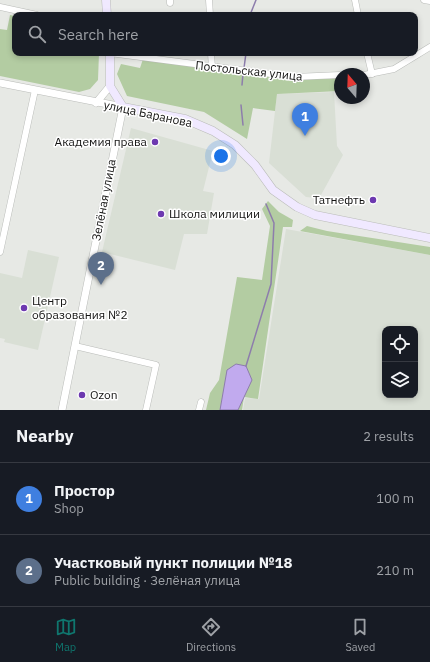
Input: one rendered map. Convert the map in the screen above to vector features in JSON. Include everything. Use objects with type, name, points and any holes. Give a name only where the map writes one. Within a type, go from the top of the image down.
[{"type":"main road","points":[[106,0],[107,12]]},
{"type":"main road","points":[[110,56],[110,86],[122,108]]},
{"type":"main road","name":"улица Баранова","points":[[122,108],[185,119],[213,131],[235,145],[255,165],[273,190],[297,207],[315,215],[430,238]]},
{"type":"street","points":[[3,0],[1,7],[24,12]]},
{"type":"street","points":[[209,0],[210,12]]},
{"type":"street","points":[[355,0],[357,12]]},
{"type":"street","points":[[424,0],[430,1]]},
{"type":"street","points":[[418,54],[430,47]]},
{"type":"street","name":"Постольская улица","points":[[130,56],[212,68],[294,77],[334,75]]},
{"type":"street","points":[[211,56],[212,68]]},
{"type":"street","points":[[368,56],[372,74],[394,69],[415,56]]},
{"type":"street","name":"улица Баранова","points":[[0,82],[122,108]]},
{"type":"street","points":[[96,103],[110,86]]},
{"type":"street","points":[[0,252],[35,90]]},
{"type":"street","name":"Зелёная улица","points":[[62,410],[122,108]]},
{"type":"street","points":[[75,346],[156,365],[146,410]]},
{"type":"street","points":[[199,410],[201,402]]},
{"type":"shaded area","points":[[334,92],[337,146],[343,155],[321,195],[316,198],[306,197],[269,163],[277,94]]},
{"type":"shaded area","name":"Школа милиции","points":[[131,128],[213,151],[203,191],[214,193],[207,234],[184,234],[175,270],[102,252]]},
{"type":"shaded area","points":[[286,229],[430,255],[430,410],[243,410],[245,398],[259,399]]},
{"type":"shaded area","name":"Центр образования №2","points":[[28,250],[59,257],[38,350],[4,342],[5,339],[0,338],[0,273],[22,278]]},
{"type":"shaded area","points":[[236,364],[246,366],[252,380],[238,410],[220,410],[227,370]]},
{"type":"green space","points":[[10,15],[12,15],[12,56],[99,56],[98,80],[90,89],[79,92],[0,76],[0,29],[7,30]]},
{"type":"green space","points":[[143,59],[259,74],[334,78],[334,91],[277,94],[275,111],[253,108],[247,139],[204,112],[127,96],[117,74],[121,64],[140,68]]},
{"type":"green space","points":[[268,201],[279,212],[293,220],[292,227],[283,227],[258,399],[244,397],[242,410],[206,410],[210,393],[219,380],[237,277],[262,280],[270,226],[262,209]]},
{"type":"green space","points":[[307,226],[327,231],[430,247],[430,255],[300,231]]},
{"type":"waterway","points":[[251,12],[256,0]]},
{"type":"waterway","points":[[244,68],[246,56]]},
{"type":"waterway","points":[[242,85],[243,74]]},
{"type":"waterway","points":[[241,105],[243,125]]},
{"type":"waterway","points":[[246,366],[271,284],[274,223],[266,204]]},
{"type":"place","name":"Простор","points":[[305,136]]},
{"type":"place","name":"Академия права","points":[[155,142]]},
{"type":"place","name":"Татнефть","points":[[373,200]]},
{"type":"place","name":"Школа милиции","points":[[161,214]]},
{"type":"place","name":"Участковый пункт полиции №18","points":[[101,285]]},
{"type":"place","name":"Центр образования №2","points":[[24,308]]},
{"type":"place","name":"Ozon","points":[[82,395]]}]
